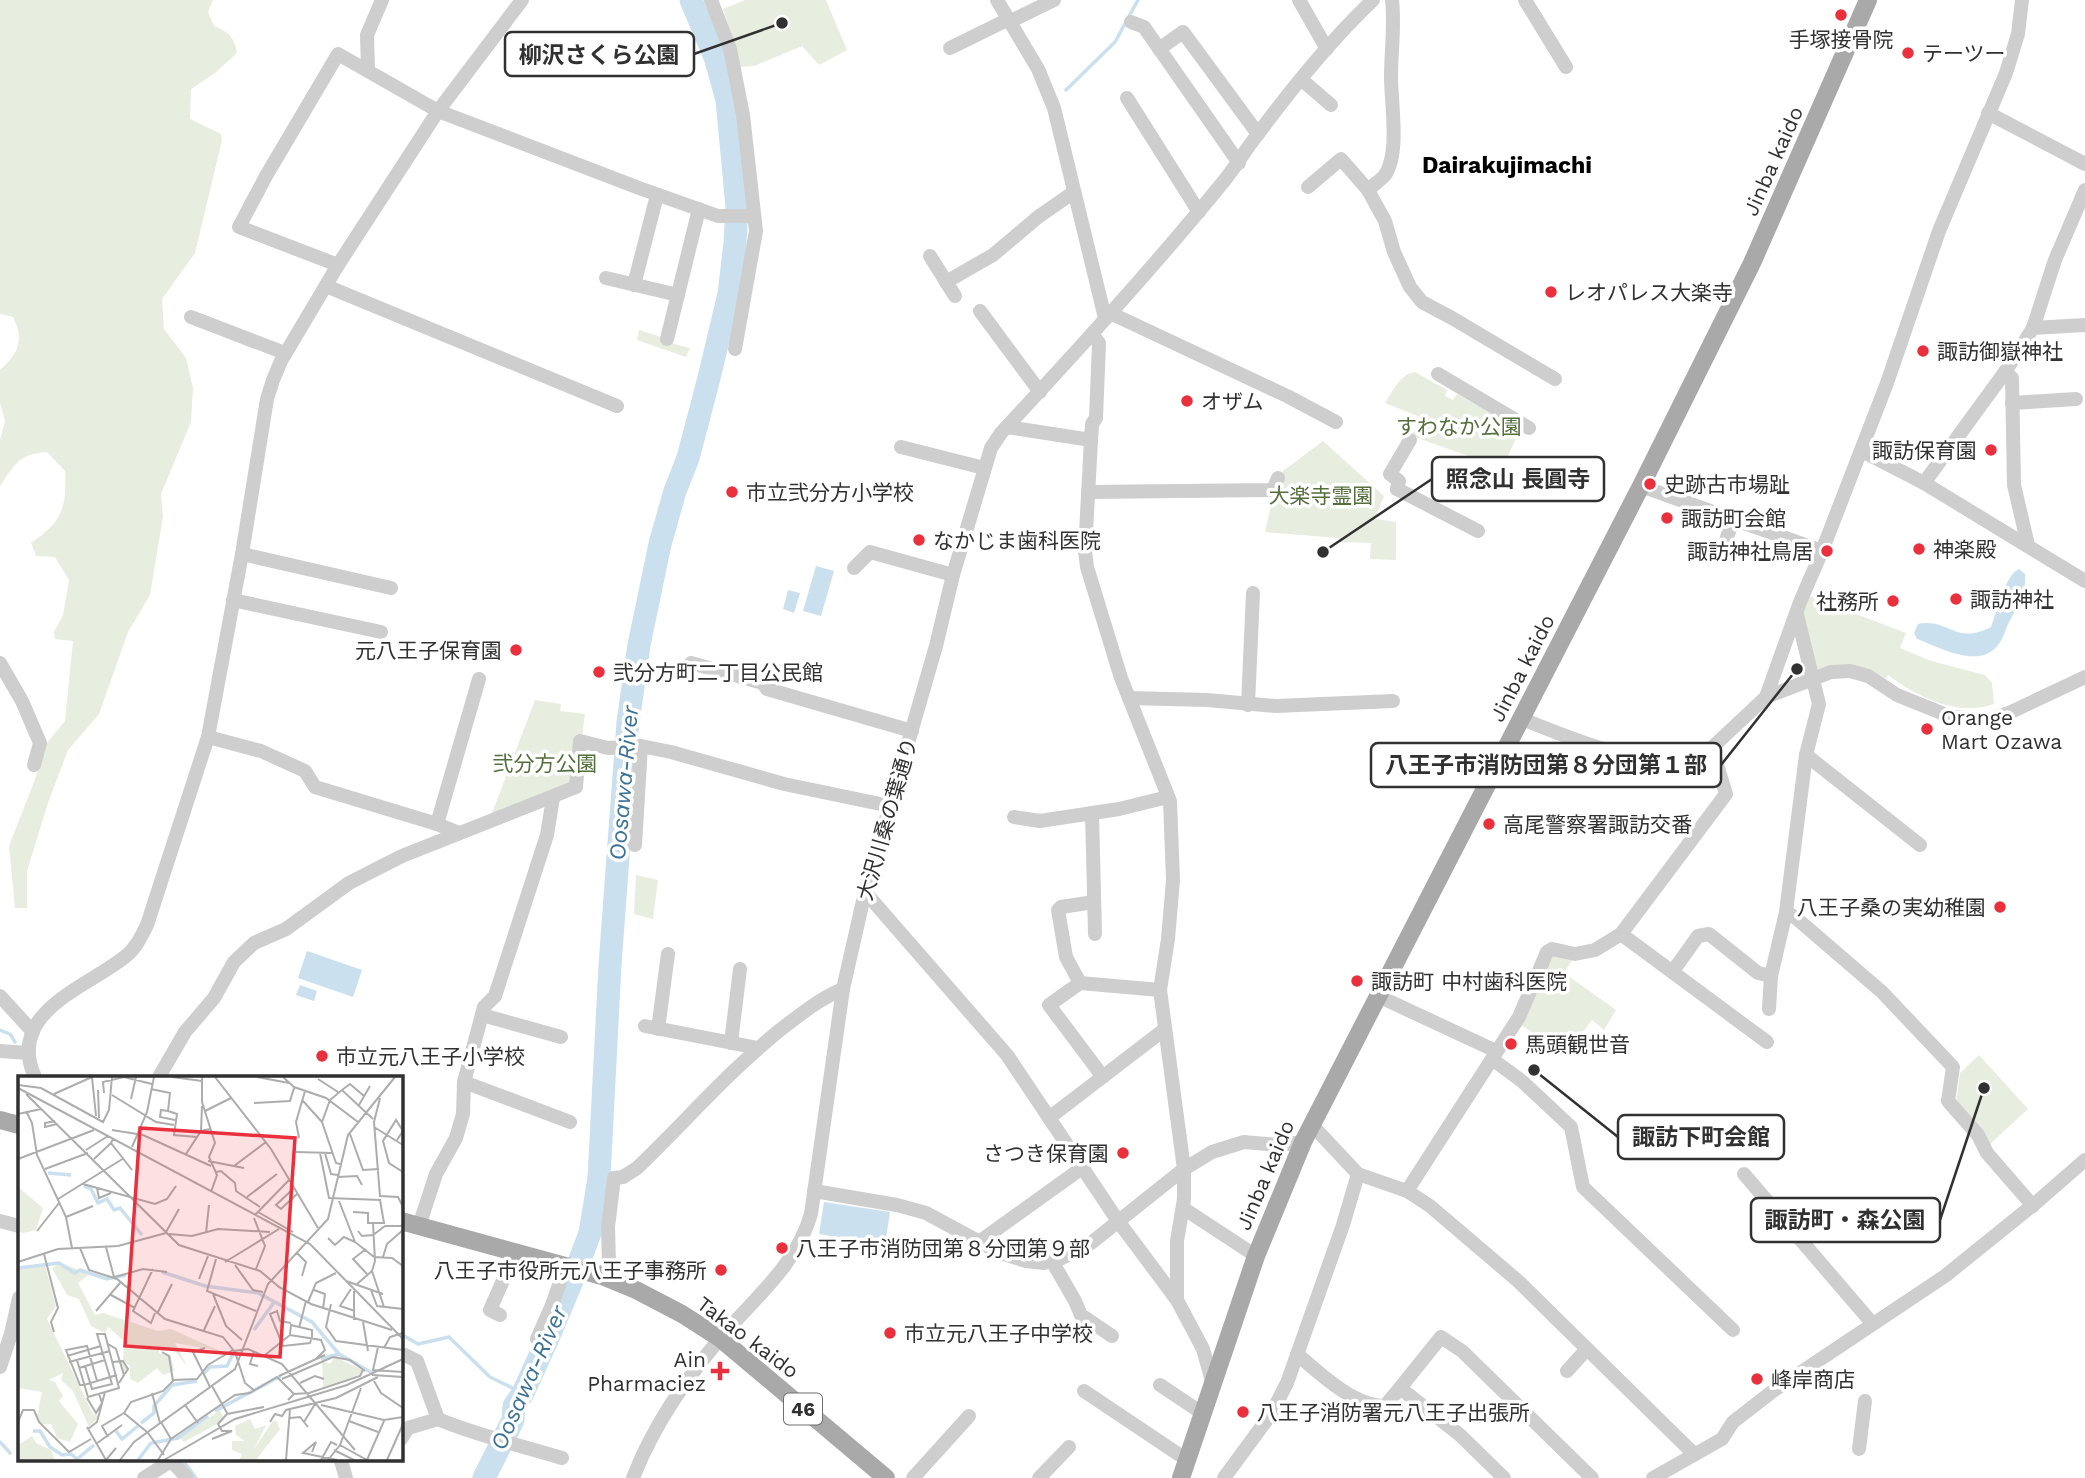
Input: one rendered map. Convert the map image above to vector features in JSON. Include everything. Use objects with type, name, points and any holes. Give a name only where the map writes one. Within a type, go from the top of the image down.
[{"type":"main road","name":"Jinba kaido","points":[[1181,1478],[1256,1256],[1303,1142],[1522,719],[1752,263],[1865,1]]},
{"type":"main road","points":[[0,1120],[18,1125]]},
{"type":"main road","name":"Takao kaido","points":[[402,1221],[597,1274],[636,1290],[682,1314],[721,1339],[886,1478]]},
{"type":"street","points":[[368,71],[367,35],[382,0]]},
{"type":"street","points":[[35,1076],[27,1053],[33,1032],[58,999],[124,958],[139,942],[147,925],[208,737],[267,399],[285,353],[338,265],[438,111],[522,0]]},
{"type":"street","points":[[711,0],[730,49],[747,146],[751,216],[756,231],[735,349]]},
{"type":"street","points":[[997,0],[1044,81],[1054,108],[1107,316],[1287,396],[1336,422]]},
{"type":"street","points":[[950,48],[1054,0]]},
{"type":"street","points":[[1299,0],[1327,49]]},
{"type":"street","points":[[1368,190],[1385,174],[1391,158],[1394,17],[1392,0]]},
{"type":"street","points":[[1525,0],[1566,67]]},
{"type":"street","points":[[1766,697],[1796,613],[1862,451],[1939,232],[2006,73],[2018,34],[2022,0]]},
{"type":"street","name":"大沢川桑の葉通り","points":[[633,1478],[667,1409],[721,1339],[792,1256],[804,1236],[814,1191],[843,989],[865,892],[991,448],[1199,212],[1239,163],[1258,134],[1366,3]]},
{"type":"street","points":[[1131,22],[1144,27],[1239,163]]},
{"type":"street","points":[[1159,49],[1183,32],[1258,134]]},
{"type":"street","points":[[338,265],[239,227],[338,54],[438,111],[657,195],[723,215],[751,216]]},
{"type":"street","points":[[1302,80],[1331,105]]},
{"type":"street","points":[[1126,98],[1199,212]]},
{"type":"street","points":[[1988,113],[2085,164]]},
{"type":"street","points":[[1308,187],[1341,159],[1368,190],[1385,221],[1394,252],[1410,287],[1422,302],[1555,379]]},
{"type":"street","points":[[1924,483],[2005,372],[2033,328],[2055,260],[2085,190]]},
{"type":"street","points":[[946,282],[993,255],[1038,217],[1074,192]]},
{"type":"street","points":[[634,285],[657,195]]},
{"type":"street","points":[[667,339],[699,209]]},
{"type":"street","points":[[930,256],[955,296]]},
{"type":"street","points":[[606,278],[678,295]]},
{"type":"street","points":[[326,286],[617,405]]},
{"type":"street","points":[[980,312],[1040,392]]},
{"type":"street","points":[[191,317],[285,353]]},
{"type":"street","points":[[2033,328],[2085,325]]},
{"type":"street","points":[[1092,334],[1099,343],[1096,418],[1092,424],[1088,492],[1085,551],[1087,567],[1129,698],[1168,797],[1173,880],[1160,990],[1184,1168],[1183,1208],[1177,1241],[1177,1300]]},
{"type":"street","points":[[2005,372],[2012,378],[2014,485],[2028,545]]},
{"type":"street","points":[[1438,374],[1529,428]]},
{"type":"street","points":[[2012,403],[2076,399]]},
{"type":"street","points":[[1007,427],[1091,440]]},
{"type":"street","points":[[1410,440],[1390,474],[1399,481],[1397,489],[1478,531]]},
{"type":"street","points":[[901,447],[984,468]]},
{"type":"street","points":[[1862,451],[1924,483],[2085,581]]},
{"type":"street","points":[[1088,492],[1273,490],[1278,478]]},
{"type":"street","points":[[1641,486],[1822,551]]},
{"type":"street","points":[[1723,550],[1733,519]]},
{"type":"street","points":[[854,568],[870,552],[953,575]]},
{"type":"street","points":[[242,554],[391,588]]},
{"type":"street","points":[[1248,705],[1253,593]]},
{"type":"street","points":[[233,600],[381,632]]},
{"type":"street","points":[[1769,1009],[1771,976],[1786,912],[1806,755],[1819,704],[1796,613]]},
{"type":"street","points":[[0,663],[22,701],[40,743],[34,765]]},
{"type":"street","points":[[691,663],[763,683],[767,690],[912,731]]},
{"type":"street","points":[[1522,719],[1609,752],[1656,759],[1689,759],[1703,756],[1766,697],[1831,672],[1850,671],[1868,676],[1897,695],[1949,716],[1972,719],[1992,719],[2011,712],[2085,677]]},
{"type":"street","points":[[437,824],[480,679]]},
{"type":"street","points":[[1129,698],[1207,700],[1276,706],[1393,701]]},
{"type":"street","points":[[208,737],[261,751],[305,772],[315,787],[459,833]]},
{"type":"street","points":[[160,1076],[186,1032],[214,998],[234,962],[254,943],[286,929],[349,883],[402,856],[576,787],[580,741],[616,747],[638,746],[784,784],[890,806]]},
{"type":"street","points":[[635,845],[638,746]]},
{"type":"street","points":[[1407,1191],[1520,1017],[1548,952],[1552,949],[1575,954],[1595,950],[1621,933],[1726,794],[1712,748]]},
{"type":"street","points":[[1806,755],[1920,845]]},
{"type":"street","points":[[1014,817],[1040,821],[1119,809],[1168,797]]},
{"type":"street","points":[[419,1226],[436,1174],[456,1138],[463,1114],[464,1082],[484,1007],[495,996],[547,835],[552,798]]},
{"type":"street","points":[[1092,813],[1095,934]]},
{"type":"street","points":[[865,892],[1007,1055],[1118,1221],[1177,1300],[1199,1340],[1212,1381]]},
{"type":"street","points":[[1080,983],[1066,957],[1058,910],[1061,907],[1094,902]]},
{"type":"street","points":[[1786,912],[1882,992],[1952,1068],[1948,1101],[1978,1135],[1987,1153],[2033,1206]]},
{"type":"street","points":[[1621,933],[1767,1042]]},
{"type":"street","points":[[1672,971],[1698,936],[1709,934],[1758,973],[1771,976]]},
{"type":"street","points":[[668,954],[651,1027],[758,1048]]},
{"type":"street","points":[[732,1043],[740,969]]},
{"type":"street","points":[[1103,1077],[1049,1005],[1080,983],[1160,990]]},
{"type":"street","points":[[597,1274],[608,1264],[608,1227],[614,1178],[623,1177],[637,1168],[758,1048],[820,999],[843,989]]},
{"type":"street","points":[[0,996],[33,1032]]},
{"type":"street","points":[[1378,996],[1494,1055],[1571,1127],[1583,1187],[1733,1330]]},
{"type":"street","points":[[482,1015],[561,1037]]},
{"type":"street","points":[[1049,1118],[1165,1029]]},
{"type":"street","points":[[0,1051],[27,1053]]},
{"type":"street","points":[[464,1082],[570,1122]]},
{"type":"street","points":[[1312,1125],[1359,1174],[1407,1191],[1430,1206],[1518,1281],[1694,1454]]},
{"type":"street","points":[[814,1191],[897,1205],[926,1213],[1000,1253],[1044,1263],[1074,1253],[1184,1168],[1212,1152],[1244,1142],[1278,1145],[1303,1142]]},
{"type":"street","points":[[1653,1478],[1721,1439],[1733,1422],[1773,1391],[1945,1276],[2033,1206],[2085,1160]]},
{"type":"street","points":[[979,1242],[1082,1168]]},
{"type":"street","points":[[1224,1478],[1275,1408],[1287,1383],[1359,1174]]},
{"type":"street","points":[[1744,1174],[1871,1323]]},
{"type":"street","points":[[1183,1208],[1256,1256]]},
{"type":"street","points":[[0,1221],[18,1226]]},
{"type":"street","points":[[500,1315],[490,1310],[516,1251]]},
{"type":"street","points":[[1052,1261],[1081,1315],[1112,1336]]},
{"type":"street","points":[[537,1339],[568,1266]]},
{"type":"street","points":[[0,1367],[15,1337],[18,1308]]},
{"type":"street","points":[[1297,1354],[1330,1383],[1373,1406],[1385,1406],[1441,1337],[1462,1351],[1592,1478]]},
{"type":"street","points":[[1567,1371],[1587,1349]]},
{"type":"street","points":[[402,1356],[405,1354],[416,1362],[438,1419]]},
{"type":"street","points":[[1160,1385],[1202,1413]]},
{"type":"street","points":[[1400,1388],[1460,1435],[1504,1478]]},
{"type":"street","points":[[1084,1391],[1186,1460]]},
{"type":"street","points":[[1859,1450],[1865,1401]]},
{"type":"street","points":[[913,1478],[969,1416]]},
{"type":"street","points":[[402,1437],[408,1428],[438,1419],[475,1434],[562,1458]]},
{"type":"street","points":[[1039,1478],[1069,1447]]},
{"type":"street","points":[[144,1478],[171,1460]]},
{"type":"street","points":[[173,1460],[187,1478]]},
{"type":"street","points":[[342,1460],[346,1478]]},
{"type":"green space","points":[[0,0],[213,0],[208,12],[214,26],[230,36],[237,53],[215,73],[191,89],[190,119],[221,134],[222,140],[195,253],[162,299],[164,329],[186,358],[193,388],[191,422],[161,494],[163,517],[150,595],[128,632],[99,714],[68,750],[27,871],[27,908],[15,908],[9,846],[46,744],[65,721],[73,641],[55,639],[54,632],[63,615],[69,580],[55,557],[36,556],[31,543],[50,528],[60,513],[65,495],[65,471],[47,452],[38,453],[19,462],[0,486],[0,440],[5,421],[0,403],[0,370],[15,352],[19,333],[13,317],[0,314]]},
{"type":"green space","points":[[745,0],[826,0],[847,50],[819,65],[802,46],[754,66],[739,67],[723,9]]},
{"type":"green space","points":[[639,330],[690,348],[686,357],[637,340]]},
{"type":"green space","name":"すわなか公園","points":[[1415,372],[1447,390],[1445,396],[1453,400],[1457,394],[1520,430],[1502,468],[1412,436],[1420,417],[1385,403],[1401,380]]},
{"type":"green space","name":"大楽寺霊園","points":[[1323,441],[1384,496],[1375,519],[1396,522],[1396,560],[1370,559],[1371,543],[1340,542],[1338,538],[1265,532],[1283,471]]},
{"type":"green space","points":[[1809,596],[1906,633],[1900,648],[1931,661],[1985,675],[1992,683],[1994,704],[1966,708],[1938,703],[1912,691],[1888,675],[1886,679],[1860,667],[1843,665],[1816,670],[1801,614]]},
{"type":"green space","name":"弐分方公園","points":[[535,700],[561,704],[560,711],[585,714],[576,787],[489,821]]},
{"type":"green space","points":[[636,875],[658,880],[653,919],[634,914]]},
{"type":"green space","points":[[1550,955],[1574,957],[1564,973],[1616,1010],[1604,1030],[1592,1020],[1565,1056],[1520,1024]]},
{"type":"green space","points":[[1979,1055],[2028,1109],[1988,1146],[1956,1103],[1960,1073]]},
{"type":"water","points":[[816,566],[834,571],[821,616],[803,611]]},
{"type":"water","points":[[2019,569],[2025,574],[2021,598],[2000,642],[1990,652],[1970,656],[1947,651],[1917,639],[1914,633],[1918,624],[1937,624],[1968,634],[1991,627],[2006,586]]},
{"type":"water","points":[[788,590],[800,593],[794,613],[783,609]]},
{"type":"water","points":[[307,951],[362,970],[353,997],[298,978]]},
{"type":"water","points":[[300,985],[317,991],[314,1001],[296,995]]},
{"type":"water","points":[[824,1202],[890,1212],[885,1245],[819,1234]]},
{"type":"waterway","name":"Oosawa-River","points":[[484,1478],[513,1420],[514,1406],[523,1393],[548,1338],[590,1233],[599,1178],[610,965],[628,722],[639,645],[660,544],[675,491],[688,458],[729,294],[737,207],[727,100],[715,57],[691,0]]},
{"type":"waterway","points":[[1066,90],[1115,42],[1138,0]]},
{"type":"waterway","name":"Oosawa-River","points":[[623,756],[629,755]]},
{"type":"waterway","points":[[0,1030],[10,1034],[15,1042]]},
{"type":"waterway","points":[[402,1335],[418,1344],[449,1337],[490,1377],[523,1393]]},
{"type":"waterway","points":[[0,1442],[10,1453]]},
{"type":"waterway","points":[[183,1460],[196,1478]]},
{"type":"place","name":"手塚接骨院","points":[[1841,15]]},
{"type":"place","name":"柳沢さくら公園","points":[[782,23]]},
{"type":"place","name":"テーツー","points":[[1908,53]]},
{"type":"place","name":"レオパレス大楽寺","points":[[1551,292]]},
{"type":"place","name":"諏訪御嶽神社","points":[[1923,351]]},
{"type":"place","name":"オザム","points":[[1187,401]]},
{"type":"place","name":"諏訪保育園","points":[[1991,450]]},
{"type":"place","name":"史跡古市場趾","points":[[1650,484]]},
{"type":"place","name":"市立弐分方小学校","points":[[732,492]]},
{"type":"place","name":"諏訪町会館","points":[[1667,518]]},
{"type":"place","name":"なかじま歯科医院","points":[[919,540]]},
{"type":"place","name":"神楽殿","points":[[1919,549]]},
{"type":"place","name":"諏訪神社鳥居","points":[[1827,551]]},
{"type":"place","name":"照念山 長圓寺","points":[[1323,552]]},
{"type":"place","name":"諏訪神社","points":[[1956,599]]},
{"type":"place","name":"社務所","points":[[1893,601]]},
{"type":"place","name":"元八王子保育園","points":[[516,650]]},
{"type":"place","name":"八王子市消防団第８分団第１部","points":[[1797,669]]},
{"type":"place","name":"弐分方町二丁目公民館","points":[[599,672]]},
{"type":"place","name":"Orange Mart Ozawa","points":[[1927,729]]},
{"type":"place","name":"高尾警察署諏訪交番","points":[[1489,824]]},
{"type":"place","name":"八王子桑の実幼稚園","points":[[2000,907]]},
{"type":"place","name":"諏訪町 中村歯科医院","points":[[1357,981]]},
{"type":"place","name":"馬頭観世音","points":[[1511,1044]]},
{"type":"place","name":"市立元八王子小学校","points":[[322,1056]]},
{"type":"place","name":"諏訪下町会館","points":[[1534,1070]]},
{"type":"place","name":"諏訪町・森公園","points":[[1984,1088]]},
{"type":"place","name":"さつき保育園","points":[[1123,1153]]},
{"type":"place","name":"八王子市消防団第８分団第９部","points":[[782,1248]]},
{"type":"place","name":"八王子市役所元八王子事務所","points":[[721,1270]]},
{"type":"place","name":"市立元八王子中学校","points":[[890,1333]]},
{"type":"place","name":"Ain Pharmaciez","points":[[720,1371]]},
{"type":"place","name":"峰岸商店","points":[[1757,1379]]},
{"type":"place","name":"八王子消防署元八王子出張所","points":[[1243,1412]]},
{"type":"district","name":"Dairakujimachi","points":[[1507,165]]}]
